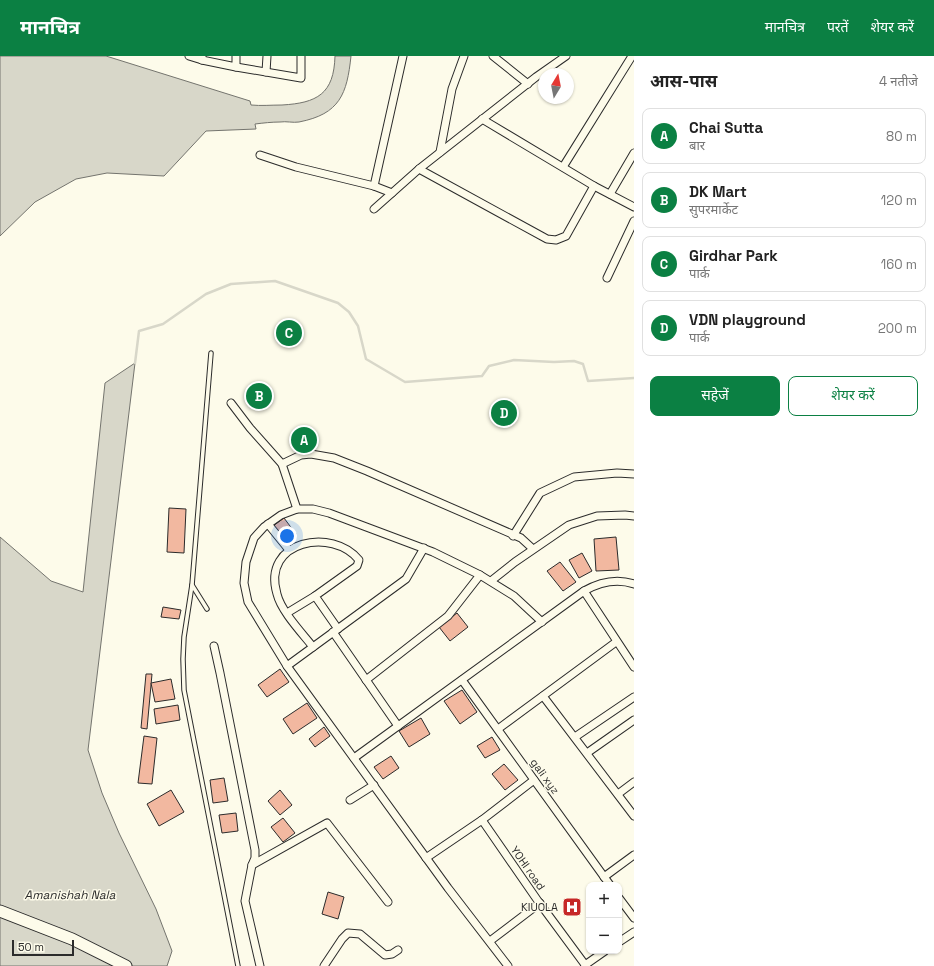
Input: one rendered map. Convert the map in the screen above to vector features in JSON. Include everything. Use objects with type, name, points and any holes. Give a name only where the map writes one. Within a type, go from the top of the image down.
[{"type":"street","points":[[189,56],[236,67],[301,78],[301,56]]},
{"type":"street","points":[[236,56],[236,67]]},
{"type":"street","points":[[266,72],[267,56]]},
{"type":"street","points":[[374,186],[403,56]]},
{"type":"street","points":[[440,152],[452,89],[464,56]]},
{"type":"street","points":[[493,56],[528,84]]},
{"type":"street","points":[[374,209],[419,168],[566,56]]},
{"type":"street","points":[[563,167],[632,56]]},
{"type":"street","points":[[482,119],[594,186],[634,207]]},
{"type":"street","points":[[610,194],[634,153]]},
{"type":"street","points":[[260,155],[296,167],[374,186],[392,193]]},
{"type":"street","points":[[419,168],[547,239],[556,240],[566,236],[594,186]]},
{"type":"street","points":[[607,278],[634,221]]},
{"type":"street","points":[[231,402],[250,428],[282,464],[297,509]]},
{"type":"street","points":[[282,464],[292,458],[306,454],[334,458],[367,471],[513,536],[521,538],[533,549]]},
{"type":"street","points":[[513,536],[540,492],[574,477],[617,473],[634,474]]},
{"type":"street","points":[[508,966],[426,858],[287,666],[248,602],[244,583],[246,562],[254,538],[281,514],[297,509],[313,509],[329,512],[424,548],[480,575],[514,596],[542,622]]},
{"type":"street","points":[[491,581],[533,549],[569,525],[597,516],[625,514],[634,516]]},
{"type":"street","points":[[268,524],[289,550]]},
{"type":"street","points":[[287,613],[357,566],[359,560],[355,555],[336,545],[314,542],[303,543],[289,550],[280,557],[275,570],[274,583],[277,596],[287,613],[313,647]]},
{"type":"street","points":[[287,666],[406,579],[424,548]]},
{"type":"street","points":[[366,680],[448,616],[480,575]]},
{"type":"street","points":[[354,758],[584,591],[597,584],[615,581],[625,581],[634,584]]},
{"type":"street","points":[[584,591],[616,642],[634,667]]},
{"type":"street","points":[[314,596],[366,680],[398,726]]},
{"type":"street","points":[[498,729],[616,642]]},
{"type":"street","points":[[214,646],[254,850],[254,858],[245,901],[260,966]]},
{"type":"street","name":"gali xyz","points":[[462,680],[608,882]]},
{"type":"street","points":[[544,696],[634,816]]},
{"type":"street","points":[[575,737],[634,697]]},
{"type":"street","points":[[587,753],[634,720]]},
{"type":"street","points":[[426,858],[482,820],[534,780]]},
{"type":"street","points":[[618,794],[634,782]]},
{"type":"street","points":[[350,800],[374,785]]},
{"type":"street","name":"YOHI road","points":[[482,820],[540,903],[586,965]]},
{"type":"street","points":[[252,865],[327,823],[388,902]]},
{"type":"street","points":[[604,877],[634,855]]},
{"type":"street","points":[[622,902],[634,918]]},
{"type":"street","points":[[490,941],[540,903]]},
{"type":"street","points":[[0,911],[72,939],[126,966]]},
{"type":"street","points":[[324,966],[348,932],[360,934],[385,955],[392,954],[398,950]]},
{"type":"street","points":[[622,940],[634,932]]},
{"type":"street","points":[[586,965],[601,954]]},
{"type":"lane","points":[[211,353],[192,585],[182,659],[184,690],[238,966]]},
{"type":"lane","points":[[192,585],[207,609]]},
{"type":"water","points":[[0,56],[106,56],[250,101],[251,105],[282,105],[305,102],[314,99],[327,88],[334,69],[335,56],[351,56],[344,91],[339,100],[324,114],[299,122],[255,124],[256,129],[206,131],[164,176],[107,173],[76,179],[35,202],[0,236]]},
{"type":"water","name":"Amanishah Nala","points":[[135,363],[88,750],[102,793],[119,833],[156,909],[172,951],[167,966],[0,966],[0,537],[51,581],[83,592],[105,383]]},
{"type":"building","points":[[169,508],[186,509],[184,553],[167,552]]},
{"type":"building","points":[[284,518],[296,534],[285,542],[273,526]]},
{"type":"building","points":[[616,537],[619,570],[596,571],[594,539]]},
{"type":"building","points":[[582,553],[592,571],[579,578],[569,560]]},
{"type":"building","points":[[560,562],[576,582],[563,591],[547,571]]},
{"type":"building","points":[[163,607],[181,610],[179,619],[161,617]]},
{"type":"building","points":[[457,613],[468,627],[450,641],[439,627]]},
{"type":"building","points":[[280,669],[289,682],[267,697],[258,685]]},
{"type":"building","points":[[146,674],[152,674],[147,729],[141,728]]},
{"type":"building","points":[[171,679],[175,699],[155,702],[151,683]]},
{"type":"building","points":[[462,690],[477,712],[460,724],[444,701]]},
{"type":"building","points":[[307,703],[317,718],[293,734],[283,719]]},
{"type":"building","points":[[178,705],[180,720],[156,724],[154,709]]},
{"type":"building","points":[[421,718],[430,734],[409,747],[399,731]]},
{"type":"building","points":[[324,727],[330,736],[315,747],[309,739]]},
{"type":"building","points":[[144,736],[157,738],[152,784],[138,783]]},
{"type":"building","points":[[492,737],[500,750],[485,758],[477,746]]},
{"type":"building","points":[[391,756],[399,768],[383,779],[374,767]]},
{"type":"building","points":[[504,764],[518,780],[505,790],[492,774]]},
{"type":"building","points":[[224,778],[228,801],[213,803],[210,780]]},
{"type":"building","points":[[171,790],[184,812],[159,826],[147,804]]},
{"type":"building","points":[[280,790],[292,805],[280,815],[268,801]]},
{"type":"building","points":[[236,813],[238,831],[222,833],[219,815]]},
{"type":"building","points":[[283,818],[295,833],[283,842],[271,827]]},
{"type":"building","points":[[328,892],[344,897],[338,919],[322,914]]},
{"type":"waterway","points":[[135,363],[139,331],[163,324],[206,294],[231,284],[275,281],[338,303],[349,312],[358,326],[366,359],[405,382],[482,376],[489,366],[514,360],[554,362],[574,361],[583,364],[588,381],[634,378]]},
{"type":"place","name":"Girdhar Park","points":[[289,333]]},
{"type":"place","name":"DK Mart","points":[[259,396]]},
{"type":"place","name":"VDN playground","points":[[504,413]]},
{"type":"place","name":"Chai Sutta","points":[[304,440]]},
{"type":"place","name":"KIUOLA","points":[[572,907]]}]
